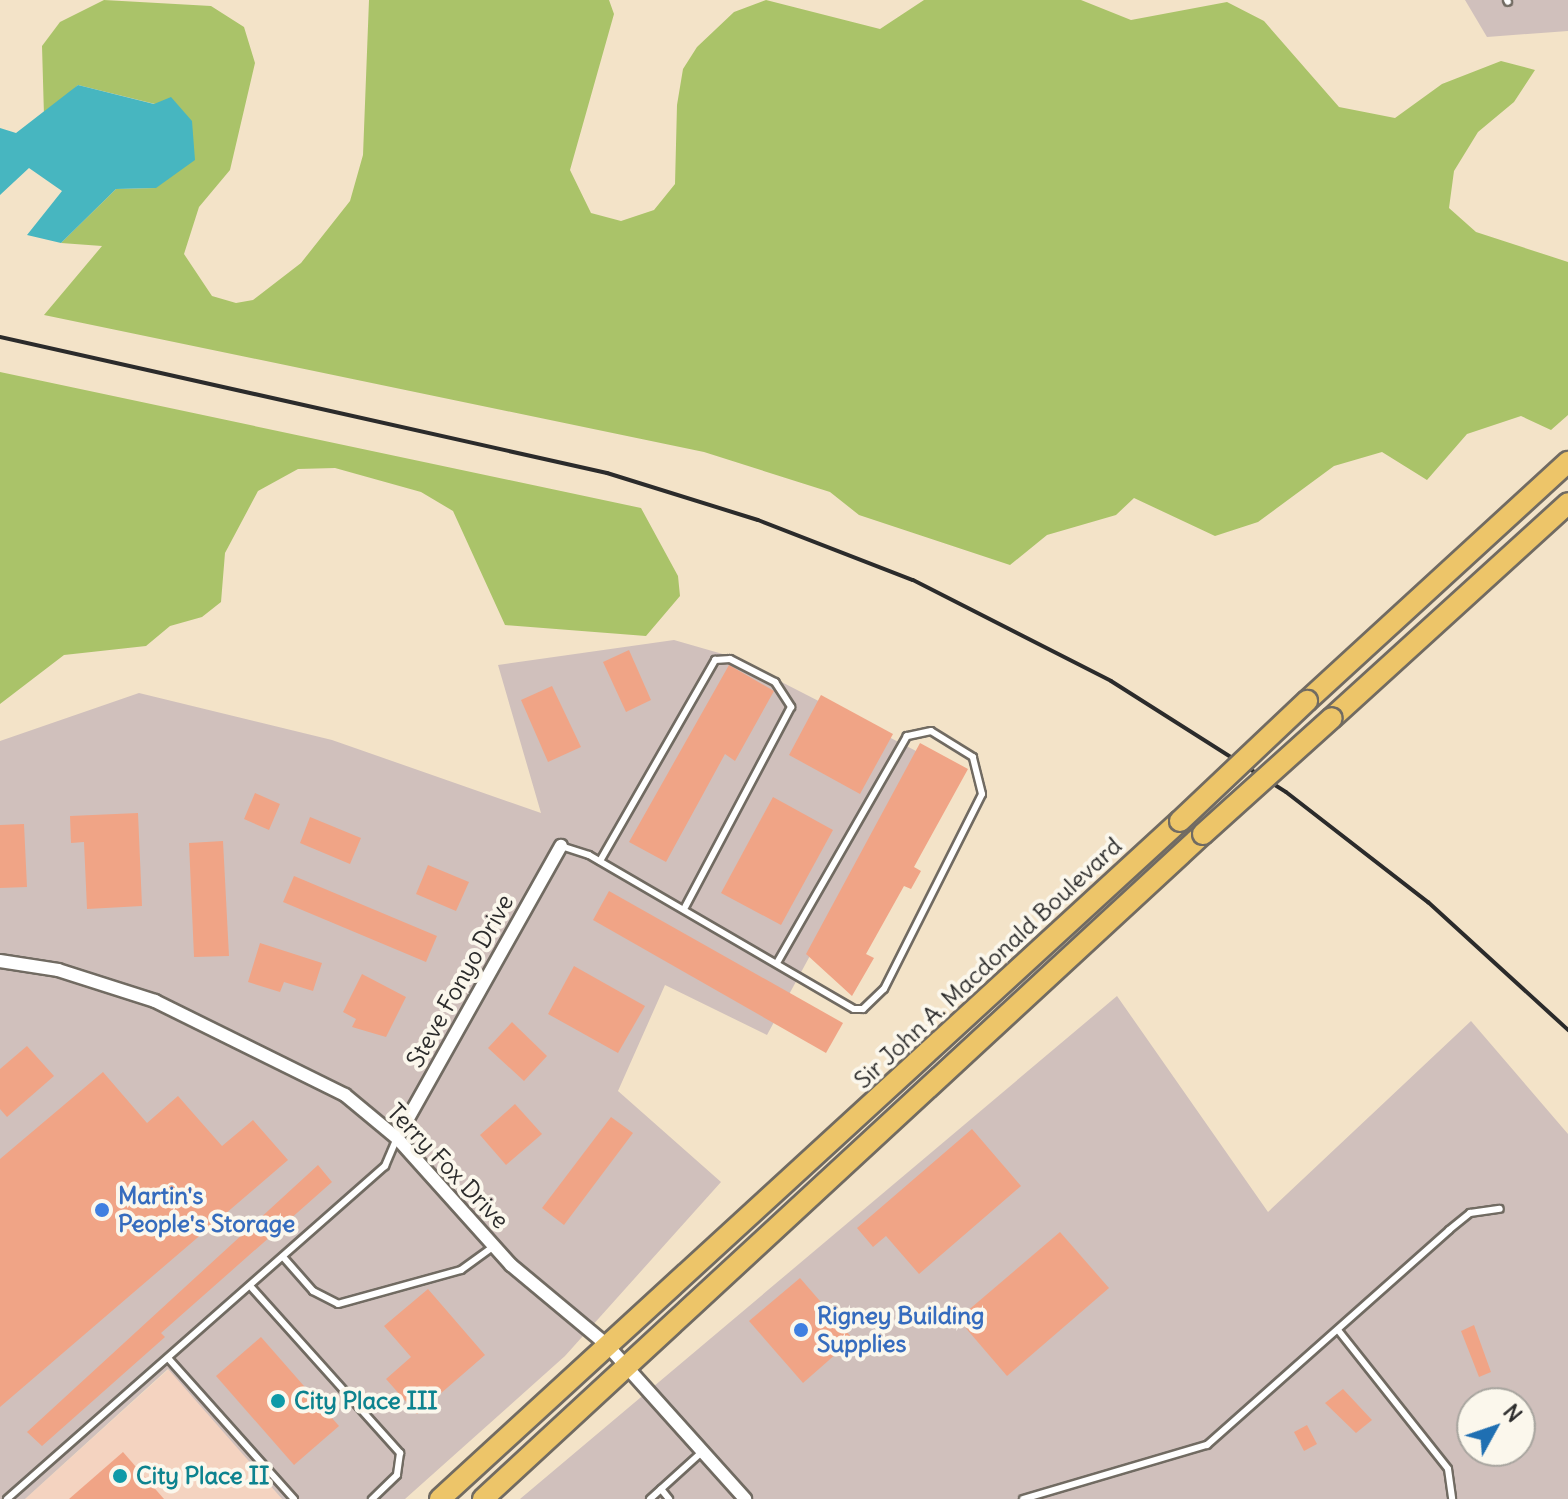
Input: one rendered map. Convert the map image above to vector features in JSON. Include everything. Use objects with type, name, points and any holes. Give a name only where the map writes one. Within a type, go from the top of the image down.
[{"type":"main road","name":"Sir John A. Macdonald Boulevard","points":[[440,1499],[1568,462]]},
{"type":"main road","points":[[483,1499],[1203,834],[1568,503]]},
{"type":"street","name":"Steve Fonyo Drive","points":[[397,1138],[561,846]]},
{"type":"street","name":"Terry Fox Drive","points":[[0,961],[58,970],[155,1001],[294,1067],[397,1138],[494,1246],[607,1345],[745,1499]]},
{"type":"lane","points":[[600,861],[715,660],[730,659],[775,682],[791,707],[685,907]]},
{"type":"lane","points":[[561,846],[600,861],[685,907],[777,963],[854,1009],[873,1004],[982,794],[973,757],[931,731],[907,736],[777,963]]},
{"type":"lane","points":[[7,1499],[252,1288],[385,1166],[397,1138]]},
{"type":"lane","points":[[1023,1499],[1207,1445],[1470,1213],[1500,1209]]},
{"type":"lane","points":[[284,1258],[313,1291],[338,1304],[461,1270],[494,1246]]},
{"type":"lane","points":[[252,1288],[400,1453],[397,1475],[372,1499]]},
{"type":"lane","points":[[1338,1330],[1448,1469],[1452,1499]]},
{"type":"lane","points":[[168,1358],[294,1499]]},
{"type":"lane","points":[[650,1499],[703,1451]]},
{"type":"lane","points":[[661,1489],[669,1499]]},
{"type":"shaded area","points":[[1465,0],[1568,0],[1568,31],[1487,37]]},
{"type":"shaded area","points":[[674,640],[733,657],[920,753],[767,1035],[665,985],[618,1091],[721,1182],[565,1356],[405,1499],[282,1499],[168,1369],[25,1499],[0,1499],[0,741],[139,693],[332,740],[541,813],[498,665]]},
{"type":"shaded area","points":[[1117,996],[1268,1212],[1471,1021],[1568,1134],[1568,1499],[520,1499]]},
{"type":"shaded area","points":[[169,1369],[282,1499],[25,1499]]},
{"type":"green space","points":[[104,0],[211,6],[244,27],[255,63],[230,170],[199,207],[184,254],[212,296],[236,303],[253,300],[301,263],[350,201],[363,155],[369,0],[609,0],[614,14],[570,170],[591,213],[621,221],[654,210],[675,184],[677,105],[683,69],[697,47],[734,12],[766,0],[880,29],[924,0],[1081,0],[1131,20],[1227,2],[1264,21],[1339,107],[1395,118],[1442,84],[1501,61],[1535,70],[1514,102],[1478,132],[1454,171],[1449,208],[1476,232],[1568,262],[1568,415],[1551,430],[1521,416],[1467,434],[1427,480],[1382,452],[1334,466],[1258,522],[1215,536],[1134,498],[1116,515],[1047,535],[1010,565],[859,515],[830,492],[704,452],[44,315],[102,246],[61,243],[116,189],[156,188],[155,104],[78,85],[44,116],[42,46],[60,22]]},
{"type":"green space","points":[[0,372],[641,508],[678,576],[680,596],[646,636],[505,625],[453,511],[421,492],[335,468],[298,469],[258,491],[225,553],[221,602],[202,617],[170,626],[146,646],[64,655],[0,704]]},
{"type":"water","points":[[78,85],[154,104],[171,97],[192,121],[195,160],[156,188],[116,189],[61,243],[27,235],[62,191],[29,168],[0,195],[0,128],[16,133]]},
{"type":"building","points":[[629,650],[651,700],[626,712],[603,662]]},
{"type":"building","points":[[729,665],[774,691],[735,761],[725,754],[666,862],[629,842]]},
{"type":"building","points":[[552,686],[581,747],[548,762],[521,700]]},
{"type":"building","points":[[821,695],[893,734],[860,794],[789,755]]},
{"type":"building","points":[[920,743],[968,769],[914,867],[921,871],[911,889],[904,886],[866,954],[874,958],[852,996],[806,954]]},
{"type":"building","points":[[255,793],[280,804],[269,830],[244,819]]},
{"type":"building","points":[[773,797],[833,830],[781,925],[721,893]]},
{"type":"building","points":[[138,813],[142,906],[87,909],[84,842],[71,843],[70,816]]},
{"type":"building","points":[[310,817],[361,838],[350,864],[300,843]]},
{"type":"building","points":[[24,824],[27,887],[0,888],[0,825]]},
{"type":"building","points":[[223,841],[229,956],[194,957],[189,843]]},
{"type":"building","points":[[428,865],[469,882],[456,911],[416,894]]},
{"type":"building","points":[[294,876],[437,936],[426,962],[283,902]]},
{"type":"building","points":[[609,891],[843,1023],[826,1053],[593,920]]},
{"type":"building","points":[[260,943],[322,963],[313,991],[284,982],[280,992],[248,982]]},
{"type":"building","points":[[574,966],[645,1006],[618,1053],[548,1014]]},
{"type":"building","points":[[362,974],[406,997],[386,1037],[352,1027],[356,1019],[343,1012]]},
{"type":"building","points":[[512,1022],[547,1056],[524,1081],[488,1048]]},
{"type":"building","points":[[27,1046],[54,1076],[7,1117],[0,1109],[0,1069]]},
{"type":"building","points":[[103,1072],[147,1123],[178,1096],[222,1146],[253,1120],[288,1160],[0,1407],[0,1159]]},
{"type":"building","points":[[515,1104],[542,1134],[506,1165],[480,1135]]},
{"type":"building","points":[[611,1117],[633,1133],[564,1225],[542,1208]]},
{"type":"building","points":[[972,1129],[1021,1186],[919,1274],[886,1236],[873,1247],[857,1228]]},
{"type":"building","points":[[318,1165],[332,1182],[161,1333],[165,1337],[42,1446],[27,1432]]},
{"type":"building","points":[[1060,1232],[1109,1288],[1007,1376],[958,1319]]},
{"type":"building","name":"Rigney Building Supplies","points":[[800,1278],[853,1339],[803,1383],[749,1321]]},
{"type":"building","points":[[428,1289],[485,1355],[417,1414],[386,1379],[411,1357],[384,1326]]},
{"type":"building","points":[[1474,1325],[1491,1372],[1479,1377],[1461,1331]]},
{"type":"building","name":"City Place III","points":[[261,1337],[339,1426],[294,1465],[216,1376]]},
{"type":"building","points":[[1343,1389],[1372,1420],[1356,1433],[1325,1403]]},
{"type":"building","points":[[1307,1425],[1317,1444],[1304,1451],[1294,1432]]},
{"type":"building","name":"City Place II","points":[[123,1452],[164,1499],[69,1499]]},
{"type":"railway","points":[[0,337],[607,473],[758,520],[913,580],[1111,681],[1286,792],[1428,902],[1568,1030]]},
{"type":"place","name":"Martin's People's Storage","points":[[102,1210]]},
{"type":"place","name":"Rigney Building Supplies","points":[[801,1330]]},
{"type":"place","name":"City Place III","points":[[278,1401]]},
{"type":"place","name":"City Place II","points":[[120,1476]]}]
